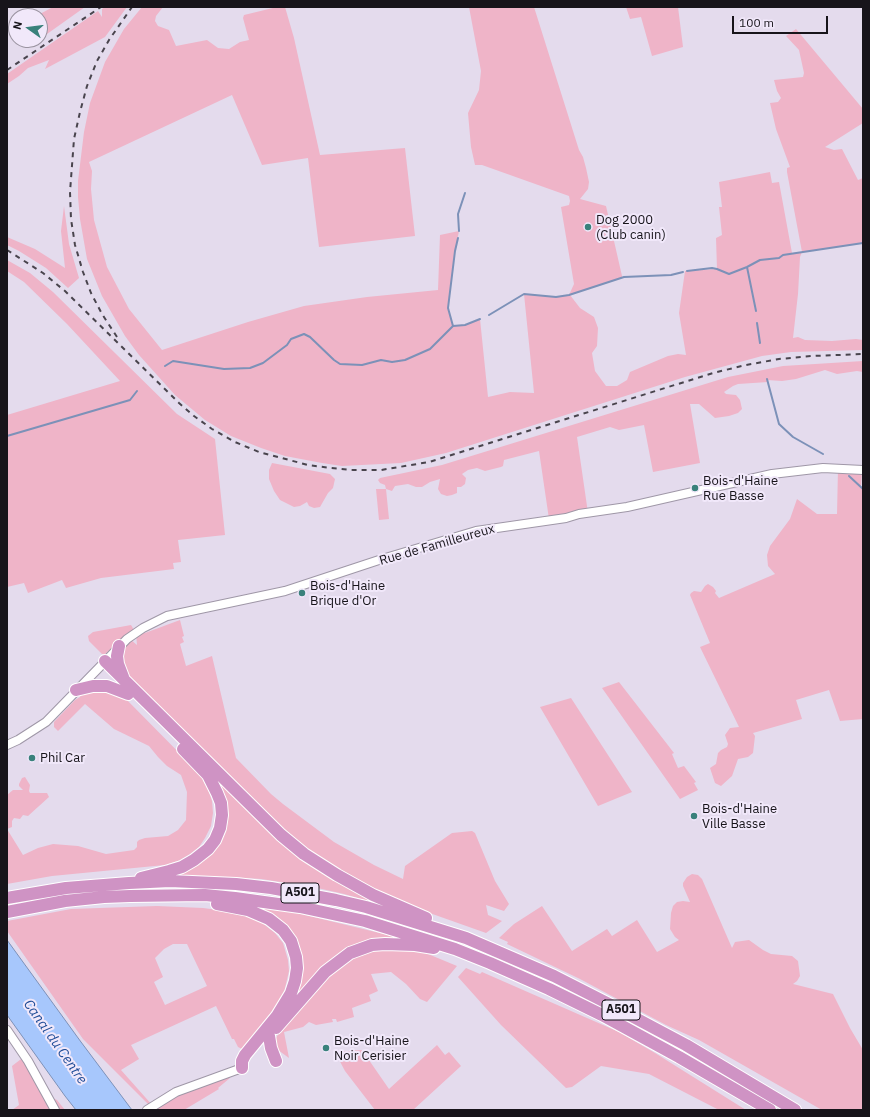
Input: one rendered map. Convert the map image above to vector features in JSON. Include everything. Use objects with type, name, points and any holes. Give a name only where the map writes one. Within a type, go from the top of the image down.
[{"type":"highway","points":[[119,646],[117,656],[119,670],[126,681]]},
{"type":"highway","points":[[103,663],[126,681],[281,835],[304,854],[337,875],[374,895],[453,928],[466,938]]},
{"type":"highway","points":[[103,663],[104,670],[208,775],[221,803],[222,815],[220,828],[208,849],[182,867],[129,882]]},
{"type":"highway","points":[[76,690],[93,686],[107,686],[128,694]]},
{"type":"highway","name":"A501","points":[[12,897],[66,888],[129,882],[170,881],[236,884],[298,893],[366,907],[466,938],[554,976],[686,1045],[795,1110]]},
{"type":"highway","points":[[186,895],[205,902],[233,906],[259,914],[269,919],[283,930],[294,948],[297,968],[291,993],[277,1016],[245,1055],[242,1061],[245,1068]]},
{"type":"highway","name":"A501","points":[[7,912],[65,901],[104,897],[186,895],[235,898],[300,907],[365,921],[455,949],[490,963],[602,1015],[679,1057],[768,1110]]},
{"type":"highway","points":[[245,1068],[251,1058],[325,972],[350,953],[372,945],[384,944],[455,949]]},
{"type":"highway","points":[[270,1036],[271,1048],[276,1061]]},
{"type":"street","name":"Rue de Familleureux","points":[[7,746],[46,722],[119,646],[136,633],[167,616],[286,592],[382,559],[476,531],[566,518],[579,514],[627,507],[772,474],[823,468],[863,470]]},
{"type":"street","points":[[7,1030],[28,1061],[55,1110]]},
{"type":"street","points":[[149,1109],[176,1092],[245,1068]]},
{"type":"shaded area","points":[[53,7],[85,7],[48,33],[48,10]]},
{"type":"shaded area","points":[[105,7],[127,7],[105,37],[45,69],[49,60],[28,68],[7,84],[7,74],[45,48],[48,48],[48,46],[98,11],[102,17],[102,9]]},
{"type":"shaded area","points":[[142,7],[163,7],[156,16],[155,21],[158,26],[169,30],[176,46],[207,40],[218,48],[229,49],[240,42],[249,40],[243,18],[244,15],[277,7],[285,7],[294,38],[320,155],[405,148],[415,236],[319,247],[308,158],[262,165],[232,95],[89,162],[92,171],[91,189],[94,220],[107,267],[129,309],[162,350],[248,322],[304,306],[367,297],[438,290],[440,235],[459,231],[448,308],[453,326],[465,325],[480,319],[488,397],[510,392],[534,393],[524,294],[556,297],[569,295],[574,284],[561,207],[569,205],[569,196],[482,165],[475,165],[471,147],[468,113],[479,90],[481,71],[469,7],[534,7],[586,168],[589,182],[588,189],[580,199],[606,206],[622,276],[622,278],[570,295],[580,308],[594,317],[598,328],[597,346],[592,353],[595,371],[606,386],[617,386],[627,380],[630,372],[668,356],[678,354],[686,355],[679,313],[685,271],[717,269],[716,238],[722,235],[719,207],[722,207],[719,182],[770,172],[772,183],[779,182],[792,253],[802,252],[800,257],[793,338],[798,337],[805,340],[832,341],[856,339],[863,340],[863,350],[791,352],[762,356],[685,377],[446,453],[401,463],[342,466],[322,463],[285,456],[231,436],[205,420],[175,395],[139,355],[125,336],[102,296],[87,259],[80,219],[78,181],[84,132],[90,103],[105,62],[124,29]]},
{"type":"shaded area","points":[[626,7],[678,7],[683,47],[652,56],[641,17],[630,19]]},
{"type":"shaded area","points":[[796,29],[863,109],[863,123],[825,147],[834,150],[842,149],[858,180],[863,178],[863,243],[802,252],[787,172],[787,168],[790,167],[776,129],[770,103],[778,102],[781,98],[774,80],[803,77],[804,73],[799,50],[786,36]]},
{"type":"shaded area","points":[[64,206],[69,244],[79,278],[68,288],[46,268],[7,245],[7,237],[35,249],[65,268],[61,231]]},
{"type":"shaded area","points":[[7,260],[30,273],[53,292],[177,414],[215,439],[225,535],[178,540],[181,562],[173,563],[174,569],[101,578],[66,588],[62,580],[28,593],[24,583],[7,587],[7,415],[120,381],[67,324],[24,282],[7,271]]},
{"type":"shaded area","points":[[863,361],[863,372],[857,371],[837,374],[825,370],[796,379],[782,381],[767,380],[768,382],[738,384],[733,386],[724,392],[726,394],[736,395],[740,400],[742,409],[738,413],[729,416],[715,418],[699,404],[690,404],[700,463],[653,472],[644,425],[619,430],[610,427],[577,437],[588,513],[549,519],[539,451],[504,460],[503,466],[501,467],[485,471],[477,468],[468,470],[462,474],[466,478],[465,484],[461,487],[457,487],[457,493],[452,495],[447,496],[441,494],[438,489],[440,479],[430,482],[422,487],[416,487],[408,484],[395,486],[392,491],[386,489],[385,485],[380,483],[378,480],[380,478],[442,465],[728,377],[783,366]]},
{"type":"shaded area","points":[[272,463],[330,474],[335,479],[333,488],[328,493],[320,507],[314,508],[309,506],[307,502],[300,506],[294,507],[280,500],[274,491],[269,479],[269,470]]},
{"type":"shaded area","points":[[838,469],[862,470],[863,719],[840,721],[829,690],[796,700],[802,719],[753,733],[755,736],[753,753],[748,757],[738,759],[732,776],[721,786],[715,783],[710,768],[716,764],[718,753],[727,747],[728,744],[725,735],[730,728],[739,727],[700,647],[710,643],[690,595],[694,591],[701,592],[708,584],[713,587],[719,598],[775,574],[768,566],[767,555],[770,546],[790,519],[797,499],[817,514],[837,514]]},
{"type":"shaded area","points":[[376,489],[386,489],[389,519],[379,520]]},
{"type":"shaded area","points":[[180,620],[184,642],[180,644],[186,666],[212,656],[236,758],[271,794],[334,842],[374,865],[403,879],[405,866],[452,833],[472,831],[475,833],[495,881],[509,904],[504,911],[486,905],[488,915],[502,921],[486,933],[424,911],[376,890],[339,870],[306,848],[283,829],[131,680],[124,669],[121,653],[131,640],[137,645],[136,633],[143,628],[145,633]]},
{"type":"shaded area","points":[[131,625],[134,630],[105,654],[102,654],[89,641],[88,636],[93,632]]},
{"type":"shaded area","points":[[619,682],[674,753],[672,754],[678,768],[684,766],[696,782],[694,783],[698,790],[680,799],[602,688]]},
{"type":"shaded area","points":[[96,689],[124,697],[200,774],[212,801],[213,813],[211,826],[199,847],[178,861],[165,865],[52,876],[7,884],[7,829],[23,855],[38,848],[53,844],[78,846],[106,854],[134,850],[137,847],[137,842],[145,838],[168,836],[178,830],[186,820],[187,792],[181,775],[167,766],[149,746],[114,729],[85,704],[58,731],[54,727],[54,722],[75,700],[80,697],[81,694]]},
{"type":"shaded area","points":[[571,698],[632,792],[598,806],[540,707]]},
{"type":"shaded area","points":[[198,759],[279,836],[379,904],[313,887],[261,879],[159,876],[196,863],[225,814]]},
{"type":"shaded area","points":[[25,777],[30,785],[30,793],[47,793],[49,797],[28,816],[23,815],[20,819],[14,818],[12,821],[12,827],[7,829],[7,795],[13,790],[23,790],[19,784],[22,778]]},
{"type":"shaded area","points":[[692,874],[698,875],[702,879],[732,948],[735,942],[749,940],[771,954],[792,956],[798,961],[800,976],[793,984],[833,994],[863,1050],[863,1110],[822,1110],[699,1040],[666,1025],[580,979],[507,944],[508,942],[499,938],[514,924],[542,906],[572,951],[607,929],[612,936],[637,920],[657,952],[679,940],[670,929],[671,913],[673,906],[677,902],[690,902],[683,883],[687,877]]},
{"type":"shaded area","points":[[237,902],[297,913],[388,935],[420,941],[358,946],[280,1018],[289,999],[297,945]]},
{"type":"shaded area","points":[[157,906],[203,908],[241,913],[251,916],[275,933],[283,943],[288,960],[289,971],[283,996],[242,1049],[238,1047],[234,1039],[232,1039],[216,1006],[131,1045],[139,1059],[121,1070],[153,1106],[212,1081],[230,1077],[218,1088],[219,1089],[184,1110],[150,1110],[151,1107],[83,1039],[7,931],[7,921],[71,909]],"holes":[[[173,944],[187,944],[207,986],[165,1005],[154,982],[163,977],[155,958],[164,949]]]},
{"type":"shaded area","points":[[372,948],[416,949],[457,966],[427,1002],[420,999],[406,984],[391,972],[371,974],[378,991],[369,995],[371,1001],[352,1008],[354,1017],[337,1022],[336,1019],[332,1019],[333,1022],[316,1025],[309,1022],[303,1027],[284,1032],[289,1058],[278,1050],[275,1044],[276,1038],[280,1031],[342,962]]},
{"type":"shaded area","points":[[466,968],[480,974],[482,972],[619,1032],[746,1110],[719,1110],[649,1074],[601,1066],[572,1087],[566,1088],[501,1025],[458,977]]},
{"type":"shaded area","points":[[437,1045],[445,1055],[449,1052],[461,1066],[413,1110],[375,1110],[345,1071],[335,1052],[362,1050],[389,1089]]},
{"type":"shaded area","points":[[25,1056],[48,1096],[57,1100],[65,1110],[12,1110],[19,1105],[12,1066]]},
{"type":"water","name":"Canal du Centre","points":[[7,940],[132,1110],[76,1110],[65,1096],[7,1015]]},
{"type":"waterway","points":[[459,231],[458,214],[465,193]]},
{"type":"waterway","points":[[453,326],[448,308],[458,238]]},
{"type":"waterway","points":[[687,271],[712,268],[729,274],[760,260],[863,243]]},
{"type":"waterway","points":[[747,267],[756,311]]},
{"type":"waterway","points":[[489,315],[524,294],[556,297],[569,295],[624,277],[671,275],[683,272]]},
{"type":"waterway","points":[[165,366],[173,361],[224,369],[250,368],[263,363],[287,345],[291,339],[304,334],[310,337],[340,364],[362,365],[381,360],[392,362],[405,360],[430,349],[453,326],[465,325],[480,319]]},
{"type":"waterway","points":[[757,323],[760,343]]},
{"type":"waterway","points":[[767,379],[779,424],[793,437],[823,454]]},
{"type":"waterway","points":[[7,436],[130,400],[137,391]]},
{"type":"waterway","points":[[849,476],[863,489]]},
{"type":"railway","points":[[7,70],[101,7]]},
{"type":"railway","points":[[117,337],[102,314],[91,293],[83,272],[75,245],[71,219],[70,192],[74,139],[87,86],[97,61],[109,40],[132,7]]},
{"type":"railway","points":[[7,250],[43,273],[65,291],[179,403],[212,429],[235,442],[259,452],[308,465],[331,468],[381,470],[429,462],[713,373],[779,359],[863,354]]},
{"type":"place","name":"Dog 2000 (Club canin)","points":[[588,227]]},
{"type":"place","name":"Bois-d'Haine Rue Basse","points":[[695,488]]},
{"type":"place","name":"Bois-d'Haine Brique d'Or","points":[[302,593]]},
{"type":"place","name":"Phil Car","points":[[32,758]]},
{"type":"place","name":"Bois-d'Haine Ville Basse","points":[[694,816]]},
{"type":"place","name":"Bois-d'Haine Noir Cerisier","points":[[326,1048]]}]
